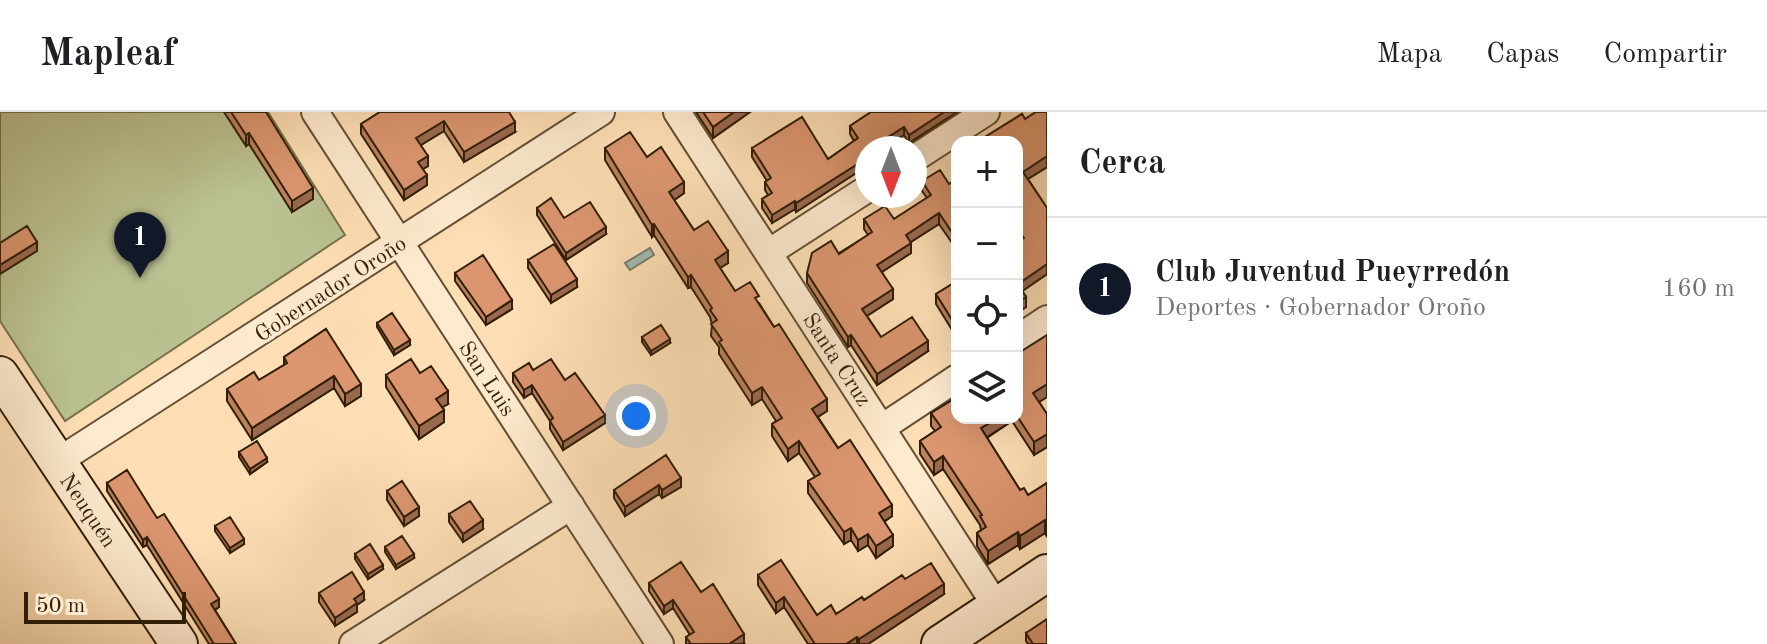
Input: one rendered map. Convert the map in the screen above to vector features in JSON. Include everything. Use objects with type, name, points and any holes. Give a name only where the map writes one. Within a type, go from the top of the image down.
[{"type":"street","name":"San Luis","points":[[315,112],[660,644]]},
{"type":"street","name":"Gobernador Oroño","points":[[57,462],[601,112]]},
{"type":"street","name":"Santa Cruz","points":[[677,112],[997,607]]},
{"type":"street","points":[[927,150],[986,112]]},
{"type":"street","points":[[768,253],[855,197]]},
{"type":"street","points":[[1023,335],[1047,319]]},
{"type":"street","name":"Neuquén","points":[[0,375],[179,644]]},
{"type":"street","points":[[883,427],[951,382]]},
{"type":"street","points":[[353,644],[571,506]]},
{"type":"street","points":[[940,644],[1047,573]]},
{"type":"green space","points":[[0,112],[268,112],[345,235],[65,421],[0,321]]},
{"type":"shaded area","points":[[650,248],[654,255],[630,270],[625,263]]},
{"type":"building","points":[[231,112],[266,112],[313,188],[292,201],[249,133],[246,135]]},
{"type":"building","points":[[380,112],[509,112],[515,122],[464,152],[444,121],[416,138],[428,156],[418,162],[427,175],[404,190],[361,124]]},
{"type":"building","points":[[703,112],[734,112],[713,127]]},
{"type":"building","points":[[871,112],[944,112],[909,135],[904,127],[890,136],[857,136],[850,126]]},
{"type":"building","points":[[1036,112],[1047,112],[1047,156],[1023,172],[1023,136],[987,136],[1022,114],[1025,119]]},
{"type":"building","points":[[802,117],[828,159],[855,140],[855,166],[772,215],[762,199],[772,193],[765,182],[771,178],[752,148]]},
{"type":"building","points":[[630,132],[647,157],[661,147],[684,182],[669,192],[694,230],[708,221],[728,251],[715,260],[735,291],[750,282],[759,296],[755,298],[774,327],[779,324],[827,399],[812,409],[838,448],[850,440],[892,505],[879,513],[893,535],[876,546],[868,534],[858,540],[851,528],[844,532],[808,481],[820,474],[799,441],[788,449],[772,424],[782,418],[762,387],[752,393],[719,342],[722,340],[711,324],[717,320],[710,310],[712,308],[652,225],[605,148]]},
{"type":"building","points":[[940,170],[951,183],[951,231],[939,213],[906,235],[911,243],[877,265],[893,289],[862,309],[881,337],[912,317],[928,341],[877,374],[851,335],[848,337],[807,273],[812,253],[831,241],[839,254],[872,232],[864,219],[882,208],[886,208],[894,219],[911,208],[927,208],[927,198],[931,195],[927,189],[927,178]]},
{"type":"building","points":[[1023,172],[1047,208],[1047,264],[1023,281]]},
{"type":"building","points":[[551,198],[564,218],[590,202],[606,227],[566,253],[537,208]]},
{"type":"building","points":[[27,226],[37,242],[0,265],[0,243]]},
{"type":"building","points":[[554,244],[577,279],[551,295],[528,260]]},
{"type":"building","points":[[483,255],[512,300],[486,317],[455,273]]},
{"type":"building","points":[[951,285],[951,318],[936,294]]},
{"type":"building","points":[[392,313],[410,340],[394,350],[377,323]]},
{"type":"building","points":[[661,325],[670,339],[651,351],[642,337]]},
{"type":"building","points":[[326,329],[361,384],[345,394],[334,376],[252,428],[227,389],[254,372],[259,380],[287,363],[284,357]]},
{"type":"building","points":[[1047,335],[1047,384],[1033,393],[1047,414],[1047,434],[1034,442],[1022,424],[1023,350]]},
{"type":"building","points":[[411,359],[420,373],[431,366],[448,391],[436,399],[444,410],[419,426],[386,375]]},
{"type":"building","points":[[551,359],[565,380],[575,373],[605,415],[563,442],[550,421],[553,418],[532,385],[524,390],[513,373],[529,363],[533,370]]},
{"type":"building","points":[[951,401],[951,424],[988,424],[981,428],[1020,490],[1024,488],[1028,495],[1047,483],[1047,524],[1045,520],[1020,536],[1018,532],[988,551],[977,533],[986,527],[982,515],[943,456],[934,462],[920,441],[941,427],[931,413]]},
{"type":"building","points":[[257,441],[267,458],[250,469],[239,452]]},
{"type":"building","points":[[666,455],[681,478],[662,490],[659,485],[625,507],[614,490]]},
{"type":"building","points":[[127,470],[157,518],[164,514],[219,599],[211,604],[236,644],[214,644],[147,537],[143,540],[107,483]]},
{"type":"building","points":[[402,481],[419,507],[404,517],[387,491]]},
{"type":"building","points":[[470,501],[483,520],[463,534],[449,514]]},
{"type":"building","points":[[230,517],[244,539],[230,548],[215,526]]},
{"type":"building","points":[[402,536],[414,554],[396,565],[385,547]]},
{"type":"building","points":[[370,544],[383,565],[368,574],[355,554]]},
{"type":"building","points":[[781,560],[817,615],[831,605],[836,614],[902,575],[905,579],[931,563],[944,584],[859,639],[857,637],[846,644],[815,644],[784,597],[776,603],[758,575]]},
{"type":"building","points":[[681,562],[701,592],[713,584],[744,634],[729,644],[691,644],[686,637],[694,632],[673,600],[664,606],[649,583]]},
{"type":"building","points":[[352,572],[364,592],[354,599],[357,603],[335,618],[319,593]]},
{"type":"building","points":[[1047,619],[1047,644],[1033,644],[1026,633]]},
{"type":"place","name":"Club Juventud Pueyrredón","points":[[140,278]]}]
